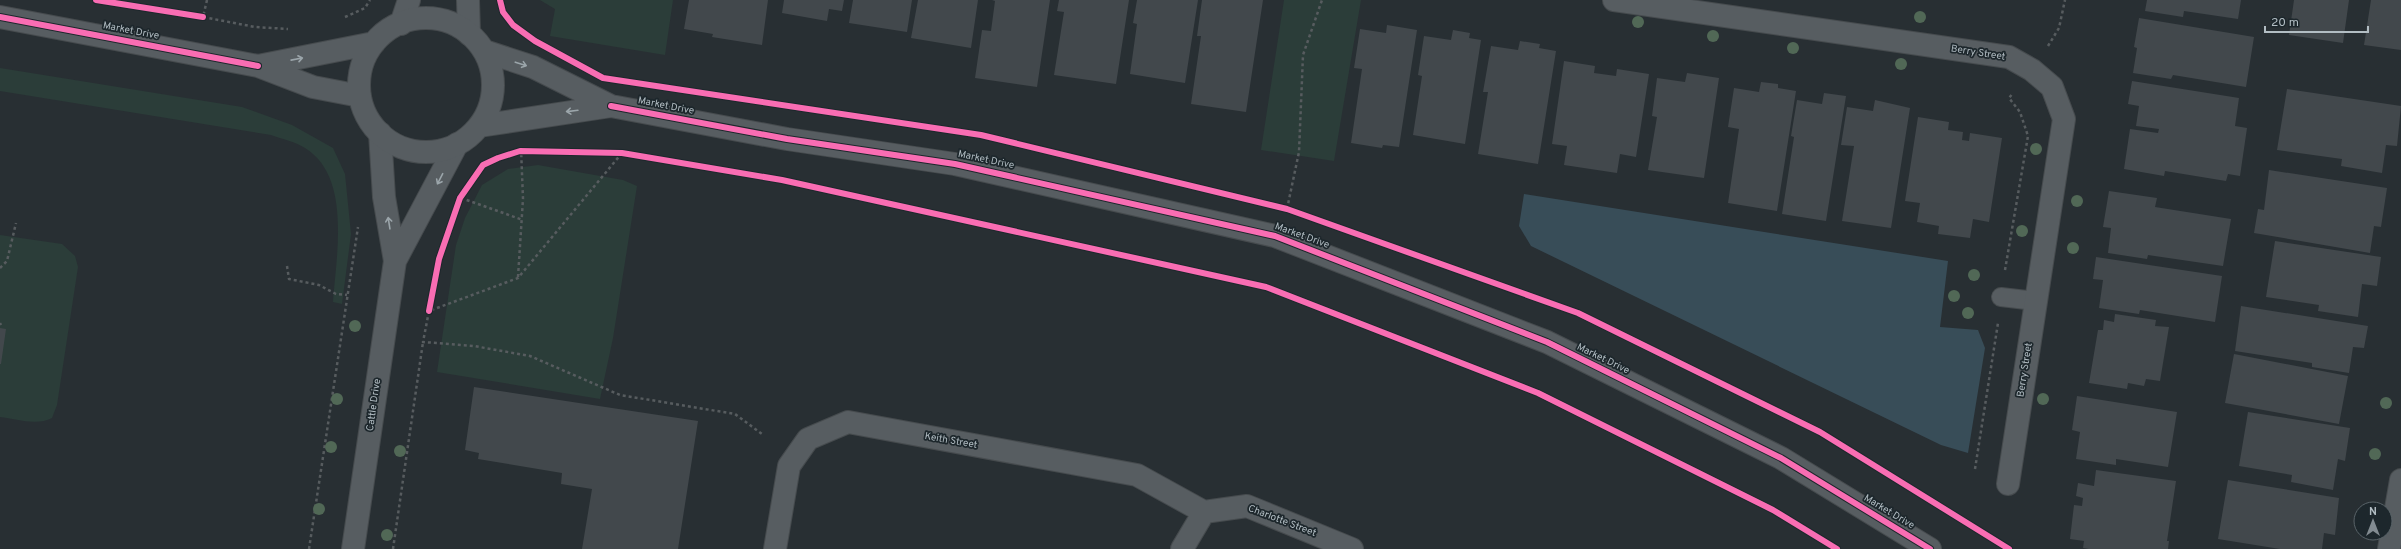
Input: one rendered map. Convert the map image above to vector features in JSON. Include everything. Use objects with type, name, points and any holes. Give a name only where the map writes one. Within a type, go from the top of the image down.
[{"type":"street","points":[[401,24],[409,0]]},
{"type":"street","points":[[468,0],[468,34]]},
{"type":"street","name":"Berry Street","points":[[1614,0],[2008,57],[2032,70],[2052,87],[2064,119],[2008,484]]},
{"type":"street","name":"Market Drive","points":[[0,18],[258,66],[313,87],[360,96]]},
{"type":"street","points":[[421,19],[441,20],[468,34],[484,52],[492,74],[493,90],[490,105],[479,126],[457,144],[445,149],[417,151],[397,145],[380,133],[369,120],[360,96],[362,68],[374,43],[386,32],[401,24],[421,19]]},
{"type":"street","name":"Market Drive","points":[[258,66],[374,43]]},
{"type":"street","name":"Market Drive","points":[[484,52],[533,67],[611,106],[787,139],[955,164],[1275,236],[1547,342],[1781,458],[1930,549]]},
{"type":"street","name":"Market Drive","points":[[479,126],[529,117],[611,106]]},
{"type":"street","name":"Cattle Drive","points":[[353,549],[395,261],[384,197],[380,133]]},
{"type":"street","name":"Cattle Drive","points":[[395,261],[457,144]]},
{"type":"street","name":"Keith Street","points":[[775,549],[789,466],[808,439],[848,422],[1137,475],[1204,512]]},
{"type":"street","points":[[2389,549],[2401,480]]},
{"type":"street","name":"Charlotte Street","points":[[1204,512],[1247,506],[1352,549]]},
{"type":"street","points":[[1182,549],[1204,512]]},
{"type":"lane","points":[[2001,297],[2035,301]]},
{"type":"path","points":[[203,17],[207,0]]},
{"type":"path","points":[[342,19],[365,8],[370,0]]},
{"type":"path","points":[[1287,209],[1299,152],[1303,56],[1322,0]]},
{"type":"path","points":[[1975,469],[2001,297],[2028,136],[2020,112],[2008,98],[2032,70],[2059,28],[2065,0]]},
{"type":"path","points":[[195,16],[255,27],[290,29]]},
{"type":"path","points":[[518,278],[523,199],[520,151],[529,117]]},
{"type":"path","points":[[512,153],[528,151]]},
{"type":"path","points":[[614,153],[630,155]]},
{"type":"path","points":[[429,311],[518,278],[622,153]]},
{"type":"path","points":[[458,205],[464,193]]},
{"type":"path","points":[[1279,207],[1294,212]]},
{"type":"path","points":[[309,549],[358,222]]},
{"type":"path","points":[[0,268],[8,256],[16,223]]},
{"type":"path","points":[[287,266],[289,278],[319,285],[336,294],[347,295]]},
{"type":"path","points":[[393,549],[423,342],[431,304]]},
{"type":"path","points":[[423,342],[474,346],[530,356],[620,395],[735,414],[762,434]]},
{"type":"green space","points":[[540,0],[673,0],[665,55],[550,36],[555,9]]},
{"type":"green space","points":[[1284,0],[1361,0],[1334,161],[1261,150]]},
{"type":"green space","points":[[0,68],[242,107],[292,125],[333,148],[345,174],[351,234],[342,304],[333,302],[338,241],[338,219],[335,197],[330,178],[320,161],[305,148],[293,142],[271,135],[0,91]]},
{"type":"green space","points":[[538,165],[623,180],[637,186],[613,338],[600,399],[437,372],[456,245],[465,218],[482,185],[508,169]]},
{"type":"green space","points":[[0,235],[62,244],[75,256],[78,267],[57,405],[52,418],[40,422],[0,417]]},
{"type":"water","points":[[1524,194],[1948,261],[1940,327],[1978,330],[1985,348],[1968,453],[1941,445],[1531,246],[1519,226]]},
{"type":"building","points":[[689,0],[768,0],[762,45],[712,37],[713,34],[684,29]]},
{"type":"building","points":[[784,0],[844,0],[842,11],[829,9],[827,21],[782,13]]},
{"type":"building","points":[[853,0],[912,0],[907,32],[849,23]]},
{"type":"building","points":[[918,0],[978,0],[971,48],[911,38]]},
{"type":"building","points":[[992,0],[1050,0],[1037,87],[975,78],[982,30],[991,31],[995,1]]},
{"type":"building","points":[[1059,0],[1129,0],[1116,84],[1054,75],[1064,12],[1057,11]]},
{"type":"building","points":[[1137,0],[1198,0],[1185,83],[1130,74],[1137,24],[1133,23]]},
{"type":"building","points":[[1202,0],[1263,0],[1246,112],[1191,104],[1201,36],[1197,36]]},
{"type":"building","points":[[2147,0],[2241,0],[2238,19],[2184,11],[2183,17],[2145,11]]},
{"type":"building","points":[[2294,0],[2349,0],[2343,43],[2289,35]]},
{"type":"building","points":[[2371,0],[2401,0],[2401,50],[2364,45]]},
{"type":"building","points":[[2139,18],[2254,37],[2246,87],[2173,75],[2171,79],[2133,73],[2137,48],[2134,47]]},
{"type":"building","points":[[1387,25],[1417,30],[1399,147],[1383,145],[1382,148],[1351,143],[1362,69],[1354,68],[1360,29],[1386,33]]},
{"type":"building","points":[[1453,30],[1470,33],[1469,38],[1481,40],[1465,144],[1413,135],[1422,76],[1418,75],[1424,36],[1451,40]]},
{"type":"building","points":[[1520,41],[1540,44],[1539,48],[1556,51],[1538,164],[1478,154],[1488,92],[1483,92],[1491,46],[1518,50]]},
{"type":"building","points":[[1564,61],[1595,66],[1594,73],[1616,76],[1617,69],[1649,74],[1636,157],[1620,154],[1617,173],[1564,165],[1567,146],[1552,144]]},
{"type":"building","points":[[1687,73],[1719,78],[1704,178],[1648,170],[1657,117],[1652,116],[1657,78],[1685,82]]},
{"type":"building","points":[[2132,81],[2239,98],[2235,126],[2247,128],[2240,176],[2228,174],[2226,181],[2165,171],[2164,176],[2124,169],[2130,129],[2158,133],[2159,129],[2136,126],[2139,106],[2128,104]]},
{"type":"building","points":[[1761,82],[1778,84],[1778,88],[1796,91],[1777,211],[1728,203],[1739,129],[1728,127],[1734,88],[1759,92]]},
{"type":"building","points":[[2287,89],[2401,106],[2397,146],[2386,145],[2382,173],[2341,166],[2342,159],[2277,150]]},
{"type":"building","points":[[1824,93],[1846,96],[1826,221],[1782,214],[1794,137],[1791,136],[1797,100],[1822,104]]},
{"type":"building","points":[[1875,100],[1910,108],[1891,228],[1842,221],[1854,146],[1841,145],[1847,107],[1873,111]]},
{"type":"building","points":[[1918,117],[1949,122],[1948,130],[1963,132],[1962,140],[1969,141],[1970,133],[2002,138],[1989,222],[1973,219],[1970,238],[1938,234],[1939,226],[1917,222],[1920,203],[1905,201]]},
{"type":"building","points":[[2269,170],[2387,188],[2381,227],[2374,226],[2370,253],[2254,233],[2258,209],[2264,210]]},
{"type":"building","points":[[2109,191],[2157,198],[2155,207],[2231,219],[2223,266],[2148,255],[2147,259],[2108,253],[2111,228],[2103,227]]},
{"type":"building","points":[[2275,241],[2381,257],[2377,286],[2362,284],[2358,317],[2318,311],[2319,305],[2266,297]]},
{"type":"building","points":[[2096,257],[2222,276],[2215,322],[2140,310],[2139,314],[2099,308],[2103,280],[2093,279]]},
{"type":"building","points":[[2241,306],[2368,326],[2364,348],[2353,347],[2349,373],[2312,367],[2312,363],[2235,351]]},
{"type":"building","points":[[2115,314],[2156,320],[2155,326],[2169,327],[2160,381],[2146,379],[2144,386],[2128,383],[2127,389],[2089,383],[2098,330],[2103,330],[2104,320],[2114,322]]},
{"type":"building","points":[[0,328],[6,329],[1,364],[0,364]]},
{"type":"building","points":[[2234,354],[2348,376],[2339,424],[2225,403]]},
{"type":"building","points":[[474,387],[698,421],[678,549],[582,549],[592,489],[561,484],[562,473],[478,459],[479,453],[465,450]]},
{"type":"building","points":[[2077,396],[2177,412],[2168,467],[2116,459],[2116,465],[2076,459],[2080,432],[2072,430]]},
{"type":"building","points":[[2248,412],[2350,428],[2345,461],[2338,459],[2333,490],[2291,482],[2292,475],[2239,466]]},
{"type":"building","points":[[2096,470],[2176,481],[2167,541],[2169,541],[2168,549],[2089,549],[2083,548],[2084,541],[2070,539],[2074,505],[2082,506],[2083,498],[2076,496],[2078,483],[2094,486]]},
{"type":"building","points":[[2228,480],[2339,498],[2335,535],[2324,533],[2322,549],[2280,549],[2218,539]]},
{"type":"cycle path","points":[[96,0],[203,17]]},
{"type":"cycle path","points":[[500,0],[503,12],[513,25],[535,41],[603,78],[981,135],[1287,209],[1578,313],[1820,432],[2009,549]]},
{"type":"cycle path","points":[[0,17],[258,66]]},
{"type":"cycle path","points":[[611,106],[787,139],[955,164],[1275,236],[1547,342],[1781,458],[1930,549]]},
{"type":"cycle path","points":[[429,311],[439,259],[460,198],[483,165],[498,158],[520,151],[622,153],[782,180],[1266,287],[1538,393],[1773,510],[1837,549]]}]
